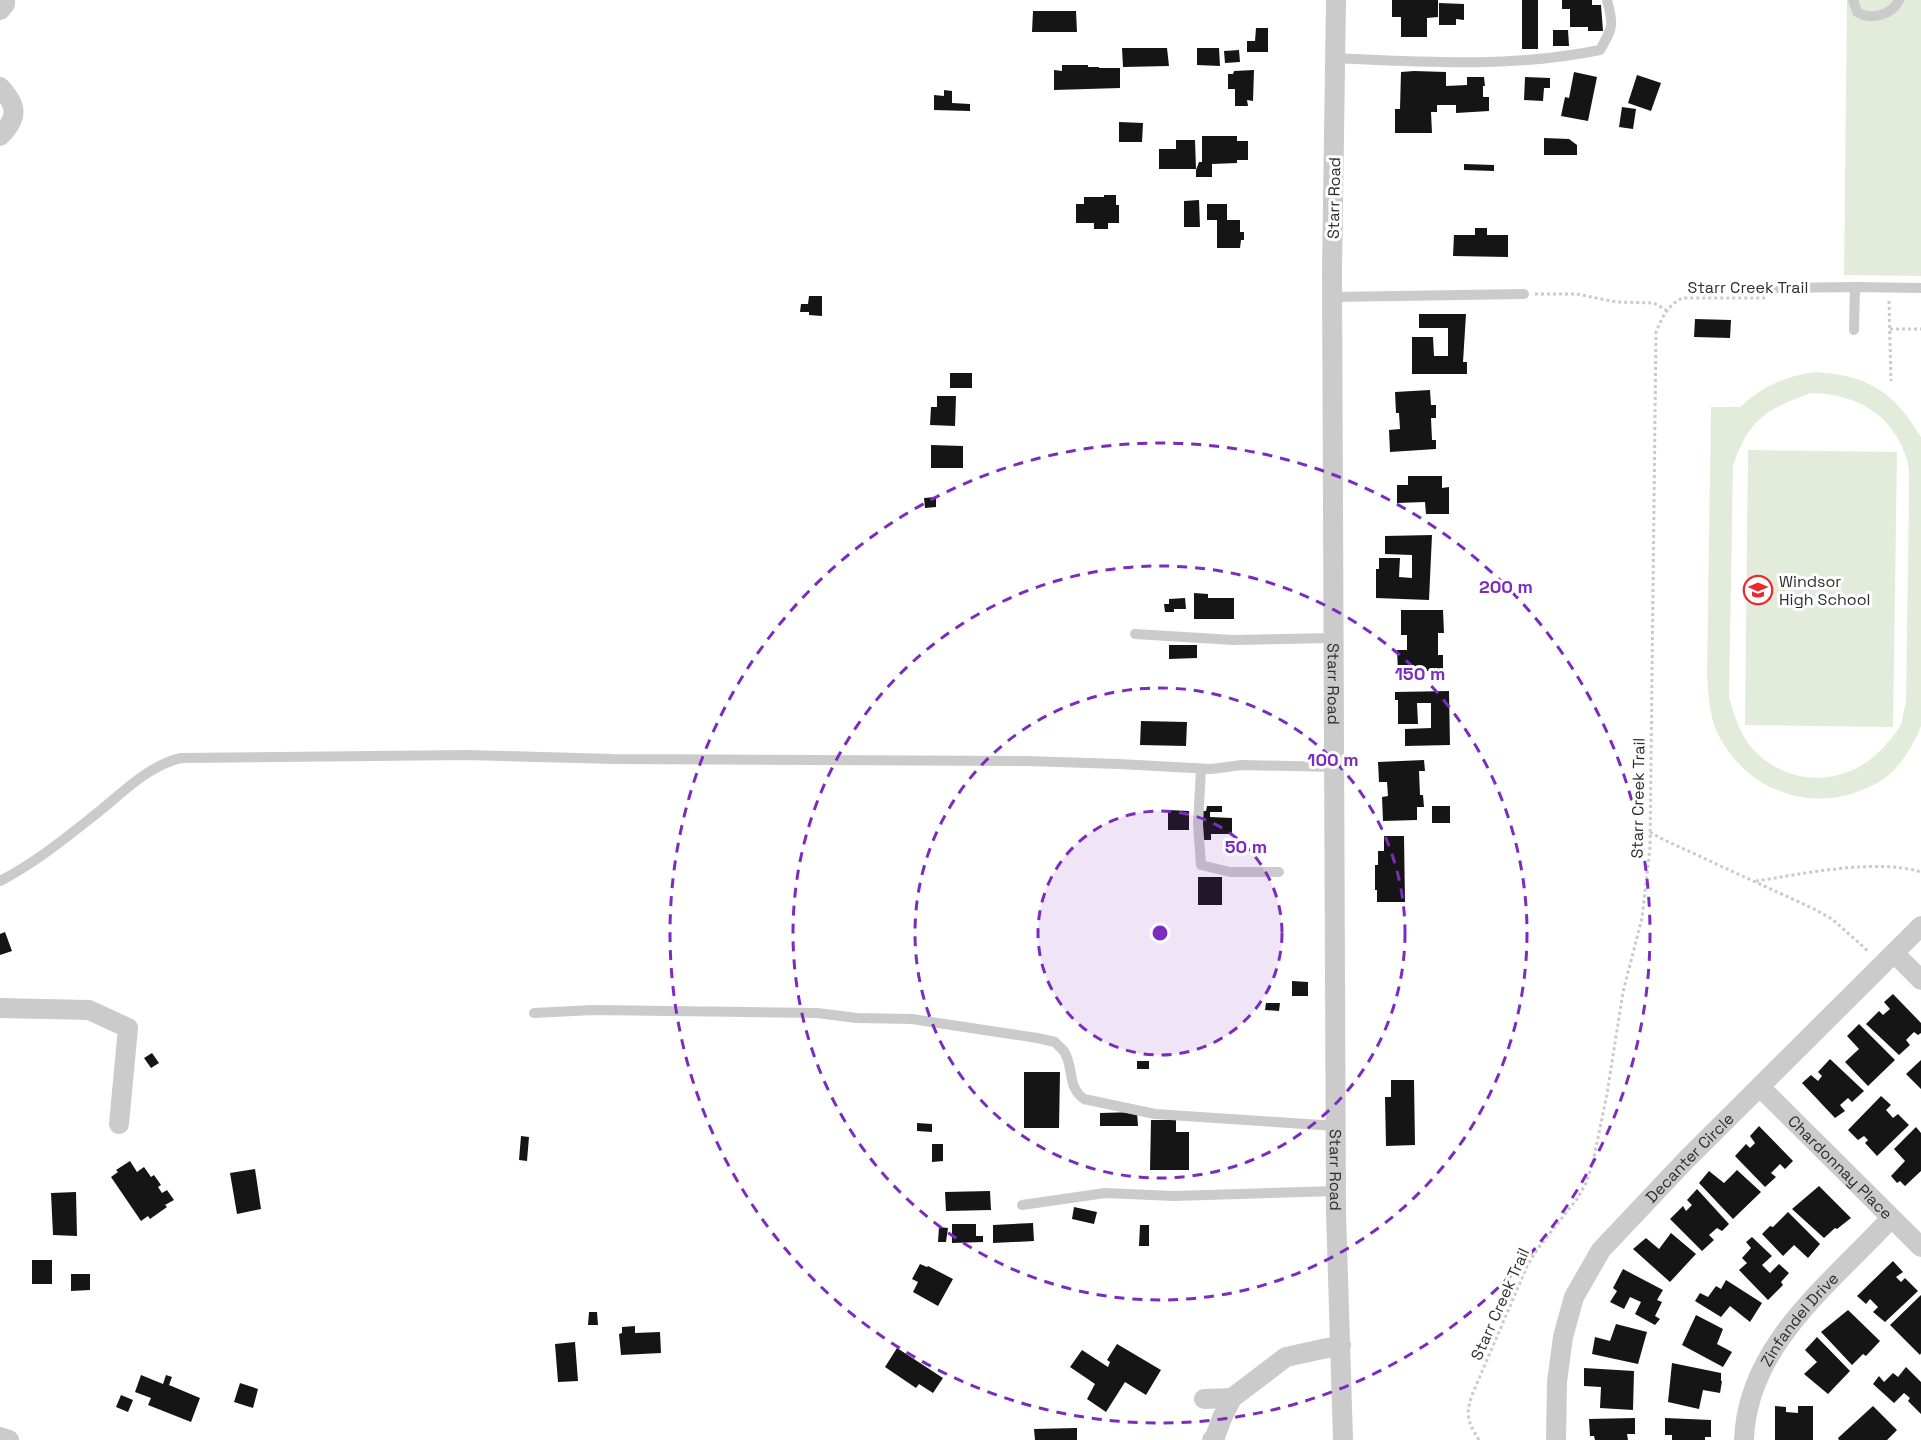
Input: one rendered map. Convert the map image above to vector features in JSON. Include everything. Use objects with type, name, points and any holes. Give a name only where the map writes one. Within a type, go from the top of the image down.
[{"type":"street","points":[[0,10],[5,0]]},
{"type":"street","name":"Starr Road","points":[[1336,0],[1333,297],[1336,1191],[1343,1440]]},
{"type":"street","points":[[0,87],[12,100],[14,111],[7,129],[0,136]]},
{"type":"street","name":"Decanter Circle","points":[[1556,1440],[1557,1382],[1563,1337],[1574,1297],[1601,1250],[1686,1160],[1761,1088],[1921,926]]},
{"type":"street","points":[[1894,953],[1921,980]]},
{"type":"street","points":[[0,1008],[89,1010],[128,1028],[119,1124]]},
{"type":"street","name":"Chardonnay Place","points":[[1761,1088],[1921,1247]]},
{"type":"street","name":"Zinfandel Drive","points":[[1744,1440],[1749,1401],[1761,1368],[1793,1320],[1891,1218]]},
{"type":"street","points":[[1212,1440],[1232,1398],[1286,1357],[1341,1346]]},
{"type":"street","points":[[1204,1399],[1232,1398]]},
{"type":"street","points":[[0,1437],[9,1440]]},
{"type":"lane","points":[[1335,58],[1418,61],[1563,58],[1600,50],[1612,30],[1607,0]]},
{"type":"lane","points":[[1853,0],[1857,12],[1863,16],[1873,16],[1890,10],[1899,0]]},
{"type":"lane","points":[[1775,293],[1855,287],[1921,288]]},
{"type":"lane","points":[[1854,330],[1855,287]]},
{"type":"lane","points":[[1333,297],[1524,294]]},
{"type":"lane","points":[[1136,633],[1233,640],[1334,638]]},
{"type":"lane","points":[[0,881],[44,854],[145,774],[168,761],[181,758],[467,755],[624,760],[1027,761],[1211,770],[1242,765],[1334,767]]},
{"type":"lane","points":[[1201,769],[1198,824],[1201,866],[1230,872],[1279,872]]},
{"type":"lane","points":[[534,1013],[593,1010],[818,1013],[857,1018],[912,1019],[1054,1042],[1064,1051],[1074,1087],[1077,1094],[1084,1099],[1155,1114],[1336,1126]]},
{"type":"lane","points":[[1022,1205],[1105,1193],[1174,1196],[1336,1191]]},
{"type":"path","name":"Starr Creek Trail","points":[[1479,1440],[1468,1417],[1473,1395],[1528,1264],[1576,1199],[1586,1183],[1593,1162],[1607,1094],[1623,992],[1642,918],[1647,885],[1650,832],[1656,332],[1667,311],[1682,298],[1775,293]]},
{"type":"path","points":[[1524,294],[1576,294],[1616,302],[1654,303],[1667,311]]},
{"type":"path","points":[[1889,299],[1891,381]]},
{"type":"path","points":[[1890,329],[1921,329]]},
{"type":"path","points":[[1650,832],[1832,919],[1868,951]]},
{"type":"path","points":[[1754,882],[1882,866],[1921,872]]},
{"type":"green space","points":[[1847,0],[1921,0],[1921,276],[1844,275]]},
{"type":"green space","points":[[1815,372],[1850,377],[1878,389],[1900,408],[1921,437],[1921,726],[1906,754],[1885,778],[1857,792],[1830,798],[1791,795],[1755,778],[1740,765],[1727,750],[1714,725],[1707,678],[1711,407],[1740,407],[1765,388]],"holes":[[[1811,393],[1828,394],[1858,403],[1883,419],[1893,430],[1907,460],[1909,481],[1906,702],[1901,724],[1881,750],[1850,771],[1815,778],[1798,776],[1781,770],[1751,747],[1740,729],[1729,697],[1733,466],[1745,437],[1752,427],[1770,411]]]},
{"type":"green space","points":[[1748,450],[1897,452],[1893,727],[1745,725]]},
{"type":"building","points":[[1392,0],[1438,0],[1438,17],[1427,18],[1427,37],[1401,37],[1401,17],[1392,17]]},
{"type":"building","points":[[1522,0],[1538,0],[1538,49],[1522,49]]},
{"type":"building","points":[[1562,0],[1592,0],[1592,5],[1601,5],[1603,31],[1588,31],[1588,27],[1570,27],[1570,9],[1562,9]]},
{"type":"building","points":[[1439,3],[1464,4],[1464,20],[1456,19],[1456,25],[1439,25]]},
{"type":"building","points":[[1033,11],[1076,11],[1077,32],[1032,32]]},
{"type":"building","points":[[1256,28],[1268,28],[1268,52],[1247,52],[1247,41],[1255,41]]},
{"type":"building","points":[[1553,30],[1568,30],[1569,46],[1553,46]]},
{"type":"building","points":[[1122,48],[1167,48],[1169,66],[1123,67]]},
{"type":"building","points":[[1197,48],[1219,48],[1220,66],[1197,65]]},
{"type":"building","points":[[1239,50],[1240,62],[1225,63],[1224,51]]},
{"type":"building","points":[[1062,65],[1120,68],[1120,88],[1054,90],[1054,70],[1062,71]]},
{"type":"building","points":[[1254,70],[1253,101],[1247,100],[1248,106],[1235,106],[1235,89],[1228,89],[1228,74],[1233,74],[1234,71]]},
{"type":"building","points":[[1401,72],[1446,72],[1446,86],[1467,85],[1467,77],[1484,77],[1483,97],[1489,97],[1489,111],[1456,113],[1456,105],[1437,105],[1437,112],[1431,112],[1432,133],[1395,133],[1395,109],[1400,109]]},
{"type":"building","points":[[1574,72],[1597,77],[1588,121],[1561,116],[1565,97],[1569,98]]},
{"type":"building","points":[[1637,75],[1661,83],[1651,111],[1628,103]]},
{"type":"building","points":[[1525,77],[1550,78],[1550,88],[1544,88],[1543,101],[1524,100]]},
{"type":"building","points":[[944,90],[952,91],[952,103],[970,104],[970,111],[934,110],[934,95],[944,96]]},
{"type":"building","points":[[1622,107],[1636,109],[1633,129],[1619,127]]},
{"type":"building","points":[[1119,122],[1143,123],[1142,142],[1119,142]]},
{"type":"building","points":[[1202,136],[1237,136],[1237,141],[1248,141],[1248,160],[1212,164],[1212,177],[1196,177],[1199,162],[1202,162]]},
{"type":"building","points":[[1544,138],[1569,139],[1577,145],[1577,155],[1544,155]]},
{"type":"building","points":[[1176,140],[1195,140],[1196,169],[1159,169],[1159,149],[1176,149]]},
{"type":"building","points":[[1464,164],[1494,165],[1494,171],[1464,170]]},
{"type":"building","points":[[1104,195],[1116,195],[1116,205],[1119,205],[1119,223],[1108,223],[1108,229],[1094,229],[1094,223],[1076,223],[1076,204],[1084,204],[1084,197],[1104,197]]},
{"type":"building","points":[[1199,200],[1200,227],[1184,227],[1184,201]]},
{"type":"building","points":[[1207,204],[1227,204],[1227,220],[1240,220],[1240,232],[1244,232],[1244,240],[1241,240],[1240,248],[1217,248],[1217,220],[1207,220]]},
{"type":"building","points":[[1475,228],[1487,228],[1487,235],[1508,235],[1508,257],[1453,256],[1454,235],[1475,235]]},
{"type":"building","points":[[809,296],[822,296],[822,316],[800,312],[801,304],[808,304]]},
{"type":"building","points":[[1419,314],[1466,314],[1463,362],[1467,362],[1467,374],[1412,374],[1412,337],[1433,337],[1434,356],[1448,356],[1448,328],[1419,328]]},
{"type":"building","points":[[1695,319],[1731,320],[1730,338],[1694,337]]},
{"type":"building","points":[[950,373],[972,373],[972,388],[950,388]]},
{"type":"building","points":[[1430,390],[1431,405],[1436,405],[1436,418],[1431,418],[1432,440],[1436,440],[1436,449],[1390,452],[1389,430],[1400,429],[1399,413],[1396,413],[1395,392]]},
{"type":"building","points":[[937,396],[956,396],[955,426],[930,425],[931,407],[937,407]]},
{"type":"building","points":[[931,445],[963,446],[963,468],[931,468]]},
{"type":"building","points":[[1408,476],[1442,476],[1442,488],[1449,487],[1449,514],[1426,514],[1425,502],[1397,503],[1397,485],[1408,485]]},
{"type":"building","points":[[936,497],[936,507],[925,508],[924,498]]},
{"type":"building","points":[[1432,535],[1429,600],[1376,598],[1376,569],[1379,569],[1379,558],[1400,558],[1399,577],[1412,578],[1412,555],[1385,554],[1385,536]]},
{"type":"building","points":[[1194,593],[1208,594],[1208,598],[1234,598],[1234,619],[1194,619]]},
{"type":"building","points":[[1185,598],[1186,609],[1165,612],[1164,604],[1169,604],[1169,599]]},
{"type":"building","points":[[1401,610],[1443,610],[1444,633],[1438,633],[1438,655],[1443,655],[1443,671],[1398,671],[1397,650],[1407,650],[1407,635],[1401,635]]},
{"type":"building","points":[[1169,645],[1197,645],[1197,658],[1169,659]]},
{"type":"building","points":[[1449,691],[1450,745],[1405,746],[1405,729],[1431,728],[1431,703],[1417,703],[1418,724],[1398,724],[1398,700],[1395,700],[1395,692]]},
{"type":"building","points":[[1141,721],[1187,722],[1186,746],[1140,745]]},
{"type":"building","points":[[1424,760],[1425,771],[1419,771],[1420,795],[1423,795],[1424,807],[1417,807],[1417,820],[1383,821],[1382,797],[1388,796],[1387,782],[1379,782],[1378,762]]},
{"type":"building","points":[[1207,806],[1222,806],[1222,812],[1210,812],[1210,817],[1232,818],[1232,834],[1211,834],[1211,840],[1201,840],[1202,811],[1206,811]]},
{"type":"building","points":[[1432,806],[1450,806],[1450,823],[1432,823]]},
{"type":"building","points":[[1168,810],[1189,811],[1189,830],[1168,830]]},
{"type":"building","points":[[1384,836],[1404,836],[1405,902],[1377,902],[1375,865],[1378,865],[1378,851],[1384,851]]},
{"type":"building","points":[[1198,877],[1222,877],[1222,905],[1198,905]]},
{"type":"building","points":[[5,932],[12,951],[0,955],[0,934]]},
{"type":"building","points":[[1292,981],[1308,982],[1308,996],[1292,996]]},
{"type":"building","points":[[1893,994],[1921,1023],[1921,1033],[1918,1035],[1914,1032],[1906,1040],[1910,1045],[1899,1055],[1866,1024],[1879,1011],[1883,1015],[1890,1009],[1884,1002]]},
{"type":"building","points":[[1266,1003],[1280,1003],[1279,1011],[1265,1010]]},
{"type":"building","points":[[1859,1024],[1895,1060],[1868,1086],[1845,1062],[1859,1049],[1847,1036]]},
{"type":"building","points":[[152,1053],[159,1063],[151,1068],[144,1058]]},
{"type":"building","points":[[1830,1059],[1864,1091],[1852,1102],[1848,1098],[1840,1105],[1845,1111],[1835,1118],[1802,1083],[1811,1075],[1818,1081],[1822,1076],[1818,1072]]},
{"type":"building","points":[[1921,1060],[1921,1089],[1906,1074]]},
{"type":"building","points":[[1137,1061],[1149,1061],[1149,1069],[1137,1069]]},
{"type":"building","points":[[1024,1072],[1060,1072],[1059,1128],[1024,1128]]},
{"type":"building","points":[[1391,1080],[1414,1080],[1415,1145],[1386,1146],[1385,1097],[1391,1097]]},
{"type":"building","points":[[1881,1096],[1891,1105],[1886,1110],[1893,1118],[1898,1114],[1909,1125],[1877,1156],[1865,1143],[1868,1140],[1864,1136],[1858,1140],[1848,1130]]},
{"type":"building","points":[[1137,1112],[1138,1126],[1100,1126],[1100,1113]]},
{"type":"building","points":[[1151,1120],[1176,1120],[1176,1132],[1189,1132],[1189,1170],[1150,1170]]},
{"type":"building","points":[[917,1123],[932,1124],[932,1132],[917,1131]]},
{"type":"building","points":[[1759,1126],[1793,1161],[1785,1169],[1780,1164],[1771,1173],[1776,1177],[1765,1187],[1735,1156],[1746,1144],[1750,1148],[1755,1143],[1750,1136]]},
{"type":"building","points":[[1916,1127],[1921,1133],[1921,1171],[1905,1186],[1900,1181],[1897,1183],[1891,1176],[1905,1161],[1894,1149]]},
{"type":"building","points":[[521,1136],[529,1137],[527,1161],[519,1160]]},
{"type":"building","points":[[932,1144],[943,1144],[943,1161],[932,1162]]},
{"type":"building","points":[[130,1161],[137,1172],[144,1167],[151,1177],[154,1175],[161,1185],[158,1187],[162,1193],[167,1190],[174,1200],[150,1219],[148,1216],[141,1221],[111,1177],[118,1172],[116,1170]]},
{"type":"building","points":[[255,1169],[261,1209],[237,1214],[230,1173]]},
{"type":"building","points":[[1737,1170],[1761,1192],[1733,1219],[1699,1183],[1709,1171],[1724,1183]]},
{"type":"building","points":[[1819,1186],[1851,1218],[1824,1238],[1792,1209]]},
{"type":"building","points":[[1697,1189],[1729,1224],[1722,1231],[1717,1228],[1709,1235],[1714,1240],[1702,1251],[1670,1219],[1683,1206],[1686,1211],[1692,1205],[1687,1200]]},
{"type":"building","points":[[990,1191],[991,1210],[946,1211],[945,1192]]},
{"type":"building","points":[[76,1192],[77,1236],[53,1235],[51,1193]]},
{"type":"building","points":[[1074,1207],[1097,1212],[1094,1224],[1072,1219]]},
{"type":"building","points":[[1788,1212],[1820,1244],[1808,1258],[1794,1245],[1783,1256],[1762,1234]]},
{"type":"building","points":[[1033,1223],[1034,1241],[993,1243],[993,1225]]},
{"type":"building","points":[[952,1224],[976,1224],[976,1236],[983,1236],[983,1242],[952,1243]]},
{"type":"building","points":[[1140,1225],[1149,1225],[1149,1246],[1139,1246]]},
{"type":"building","points":[[939,1227],[948,1228],[946,1242],[938,1242]]},
{"type":"building","points":[[1671,1233],[1696,1254],[1670,1282],[1633,1249],[1646,1238],[1659,1249]]},
{"type":"building","points":[[1752,1237],[1772,1256],[1762,1265],[1770,1273],[1779,1264],[1789,1273],[1781,1282],[1783,1285],[1768,1300],[1739,1270],[1747,1263],[1742,1258],[1751,1248],[1746,1242]]},
{"type":"building","points":[[32,1260],[52,1260],[52,1284],[32,1284]]},
{"type":"building","points":[[1893,1261],[1903,1272],[1896,1277],[1901,1282],[1905,1278],[1918,1291],[1885,1322],[1873,1312],[1878,1307],[1870,1299],[1866,1304],[1857,1296]]},
{"type":"building","points":[[920,1264],[953,1279],[938,1306],[913,1292],[918,1282],[912,1279]]},
{"type":"building","points":[[1623,1269],[1663,1290],[1657,1300],[1662,1302],[1655,1316],[1660,1319],[1655,1325],[1635,1314],[1641,1302],[1630,1297],[1624,1309],[1610,1302],[1617,1291],[1613,1288]]},
{"type":"building","points":[[71,1274],[90,1274],[90,1290],[71,1291]]},
{"type":"building","points":[[1726,1280],[1762,1303],[1750,1322],[1730,1306],[1721,1317],[1695,1301],[1700,1293],[1708,1297],[1716,1286],[1721,1289]]},
{"type":"building","points":[[1921,1295],[1921,1353],[1920,1355],[1890,1325]]},
{"type":"building","points":[[1848,1310],[1880,1341],[1866,1356],[1863,1354],[1852,1365],[1821,1332]]},
{"type":"building","points":[[589,1312],[597,1312],[598,1325],[588,1325]]},
{"type":"building","points":[[1696,1315],[1723,1329],[1717,1344],[1732,1352],[1723,1367],[1682,1345]]},
{"type":"building","points":[[1616,1324],[1647,1332],[1638,1364],[1592,1354],[1595,1337],[1610,1341]]},
{"type":"building","points":[[635,1326],[635,1333],[660,1332],[661,1353],[621,1355],[619,1334],[622,1333],[622,1327]]},
{"type":"building","points":[[1817,1337],[1850,1371],[1828,1394],[1804,1374],[1817,1362],[1805,1350]]},
{"type":"building","points":[[575,1342],[578,1381],[558,1382],[555,1344]]},
{"type":"building","points":[[1117,1344],[1161,1370],[1146,1395],[1125,1382],[1106,1412],[1087,1399],[1095,1384],[1070,1367],[1082,1350],[1108,1367],[1110,1362],[1107,1360]]},
{"type":"building","points":[[897,1348],[943,1378],[933,1393],[919,1384],[916,1388],[885,1367]]},
{"type":"building","points":[[1672,1363],[1721,1373],[1720,1393],[1703,1390],[1699,1409],[1668,1402]]},
{"type":"building","points":[[1906,1367],[1921,1382],[1921,1414],[1908,1401],[1910,1398],[1904,1393],[1894,1403],[1873,1384],[1879,1376],[1884,1382],[1893,1373],[1898,1377]]},
{"type":"building","points":[[1584,1368],[1634,1371],[1633,1410],[1600,1408],[1601,1387],[1584,1386]]},
{"type":"building","points":[[141,1375],[163,1384],[166,1375],[172,1377],[169,1385],[200,1398],[191,1422],[148,1405],[151,1398],[135,1392]]},
{"type":"building","points":[[240,1383],[258,1389],[253,1408],[234,1402]]},
{"type":"building","points":[[121,1395],[133,1400],[128,1412],[116,1407]]},
{"type":"building","points":[[1775,1406],[1786,1407],[1786,1412],[1798,1413],[1798,1406],[1813,1406],[1813,1440],[1775,1440]]},
{"type":"building","points":[[1873,1406],[1897,1430],[1887,1440],[1839,1440],[1838,1438]]},
{"type":"building","points":[[1635,1418],[1635,1434],[1627,1434],[1628,1440],[1595,1440],[1594,1436],[1590,1436],[1589,1419]]},
{"type":"building","points":[[1665,1418],[1711,1420],[1711,1437],[1705,1437],[1705,1440],[1672,1440],[1672,1435],[1665,1435]]},
{"type":"building","points":[[1077,1428],[1077,1440],[1035,1440],[1034,1429]]},
{"type":"place","name":"Windsor High School","points":[[1758,590]]}]
